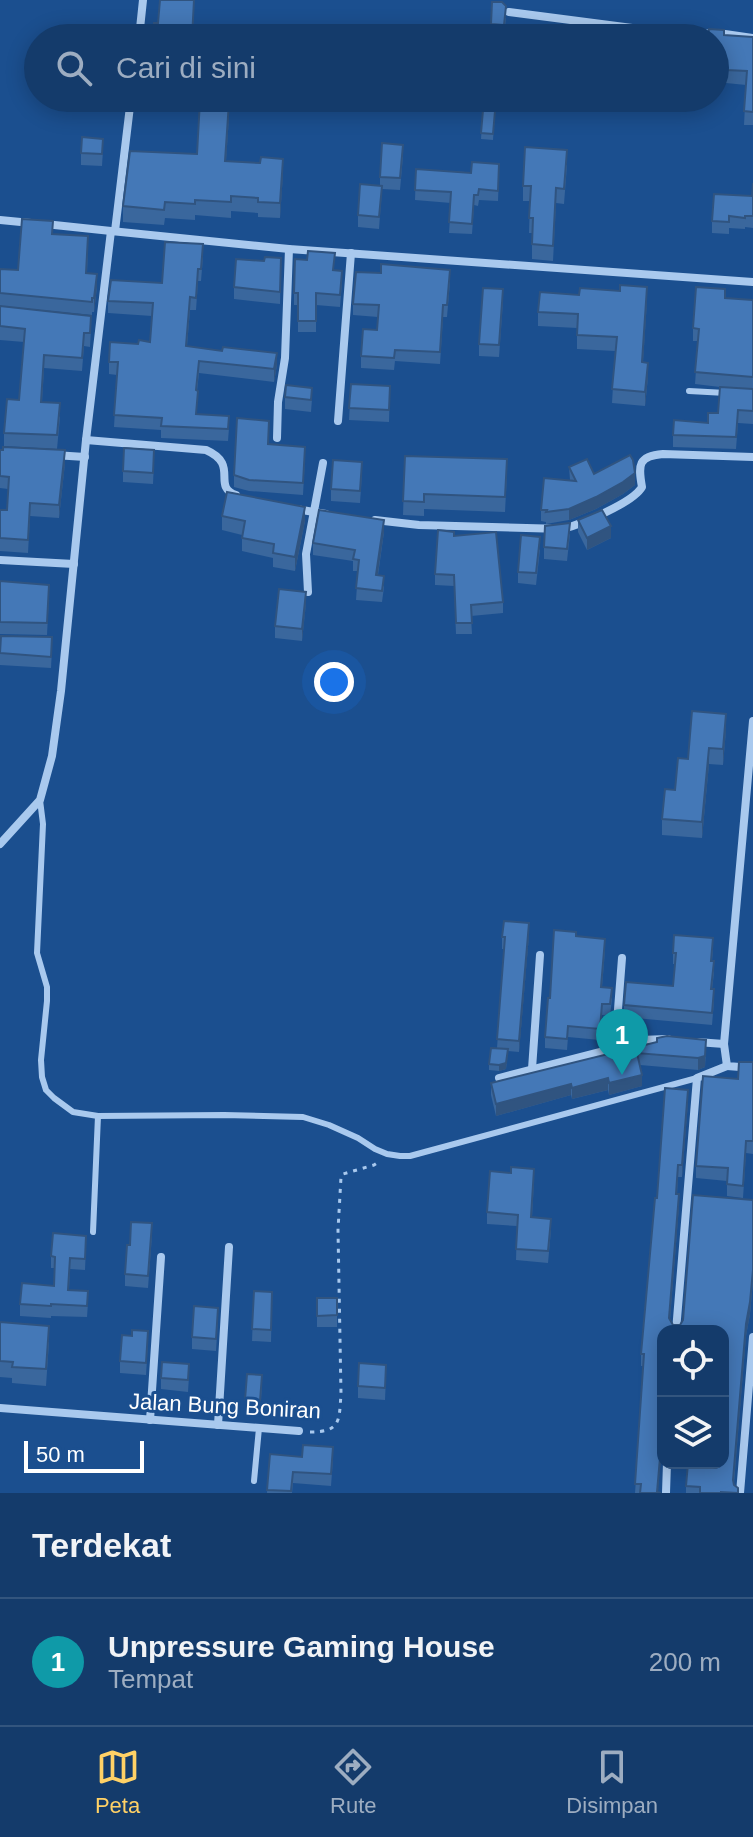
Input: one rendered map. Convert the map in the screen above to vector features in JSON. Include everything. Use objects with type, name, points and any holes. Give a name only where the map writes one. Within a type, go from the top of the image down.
[{"type":"street","points":[[140,24],[143,0]]},
{"type":"street","points":[[509,12],[601,24]]},
{"type":"street","points":[[729,35],[753,38]]},
{"type":"street","points":[[0,844],[40,800],[52,756],[100,323],[129,112]]},
{"type":"street","points":[[0,220],[289,249],[753,282]]},
{"type":"street","points":[[277,438],[278,402],[285,358],[289,249]]},
{"type":"street","points":[[338,421],[351,253]]},
{"type":"street","points":[[86,322],[100,323]]},
{"type":"street","points":[[86,440],[206,450],[217,455],[224,465],[226,489],[241,497]]},
{"type":"street","points":[[42,455],[85,457]]},
{"type":"street","points":[[359,518],[419,525],[563,529],[581,524],[636,496],[642,487],[639,467],[651,456],[753,457]]},
{"type":"street","points":[[308,592],[306,554],[323,463]]},
{"type":"street","points":[[285,506],[329,515]]},
{"type":"street","points":[[0,560],[74,564]]},
{"type":"street","points":[[53,642],[66,642]]},
{"type":"street","points":[[727,1066],[724,1044],[748,822],[753,721]]},
{"type":"street","points":[[532,1069],[540,955]]},
{"type":"street","points":[[615,1048],[622,958]]},
{"type":"street","points":[[499,1078],[639,1040],[724,1044]]},
{"type":"street","points":[[677,1325],[697,1078],[727,1066],[753,1068]]},
{"type":"street","points":[[688,1199],[702,1201]]},
{"type":"street","points":[[218,1425],[229,1247]]},
{"type":"street","points":[[150,1420],[161,1257]]},
{"type":"street","points":[[740,1493],[753,1337]]},
{"type":"street","name":"Jalan Bung Boniran","points":[[0,1408],[299,1431]]},
{"type":"street","points":[[666,1493],[667,1469]]},
{"type":"lane","points":[[689,391],[728,394]]},
{"type":"lane","points":[[40,800],[43,824],[37,953],[47,987],[42,1077],[46,1090],[73,1112],[98,1116],[303,1117],[329,1125],[387,1154],[410,1156],[697,1078]]},
{"type":"lane","points":[[93,1232],[98,1116]]},
{"type":"lane","points":[[254,1481],[259,1428]]},
{"type":"path","name":"Jalan Bung Boniran","points":[[299,1431],[330,1430],[339,1419],[338,1230],[341,1177],[374,1165],[387,1154]]},
{"type":"building","points":[[160,0],[194,0],[193,24],[154,24],[158,23]]},
{"type":"building","points":[[492,2],[502,2],[506,6],[504,24],[491,24]]},
{"type":"building","points":[[729,35],[753,37],[753,112],[744,111],[747,71],[729,70]]},
{"type":"building","points":[[199,112],[228,112],[225,161],[260,163],[261,157],[283,159],[280,203],[231,196],[231,202],[165,202],[164,210],[123,206],[130,151],[197,154]]},
{"type":"building","points":[[483,112],[495,112],[493,134],[481,133]]},
{"type":"building","points":[[82,137],[103,139],[102,154],[81,153]]},
{"type":"building","points":[[382,143],[403,145],[400,178],[380,177]]},
{"type":"building","points":[[525,147],[567,150],[564,189],[556,188],[553,246],[532,244],[533,218],[529,218],[531,186],[523,186]]},
{"type":"building","points":[[472,162],[499,164],[498,191],[479,189],[478,195],[474,195],[472,224],[449,222],[451,192],[415,190],[416,169],[471,173]]},
{"type":"building","points":[[753,183],[753,216],[729,216],[729,222],[712,221],[714,194],[752,196]]},
{"type":"building","points":[[360,184],[382,186],[379,217],[358,215]]},
{"type":"building","points":[[22,219],[53,221],[52,234],[88,236],[86,273],[97,274],[92,302],[0,293],[0,269],[18,270]]},
{"type":"building","points":[[165,242],[203,244],[196,298],[190,297],[186,346],[277,353],[274,369],[199,361],[196,414],[229,416],[228,429],[161,426],[162,418],[114,415],[118,362],[109,362],[110,342],[150,342],[153,303],[108,301],[111,280],[162,283]]},
{"type":"building","points":[[308,251],[335,253],[333,270],[342,271],[340,295],[316,293],[316,321],[298,321],[298,293],[294,293],[295,259],[307,260]]},
{"type":"building","points":[[265,257],[281,258],[280,292],[234,287],[236,259],[264,261]]},
{"type":"building","points":[[381,264],[450,270],[447,305],[443,305],[440,352],[395,350],[394,358],[361,356],[363,329],[377,330],[379,305],[353,304],[356,272],[381,273]]},
{"type":"building","points":[[620,285],[647,287],[642,362],[648,363],[645,392],[612,389],[617,337],[577,335],[578,314],[538,312],[540,292],[579,295],[580,288],[620,291]]},
{"type":"building","points":[[696,287],[725,289],[725,298],[753,300],[753,377],[695,372],[699,329],[693,328]]},
{"type":"building","points":[[483,288],[503,289],[499,345],[479,344]]},
{"type":"building","points":[[0,306],[91,316],[90,333],[84,333],[82,358],[44,355],[41,402],[60,403],[57,435],[4,433],[7,399],[19,400],[25,329],[0,326]]},
{"type":"building","points":[[351,384],[390,386],[389,410],[349,408]]},
{"type":"building","points":[[286,385],[312,388],[311,400],[285,397]]},
{"type":"building","points":[[720,387],[753,389],[753,411],[738,410],[736,437],[673,435],[674,420],[708,423],[708,413],[718,413]]},
{"type":"building","points":[[237,418],[269,421],[268,444],[305,447],[303,483],[249,480],[234,475]]},
{"type":"building","points":[[3,447],[65,450],[59,505],[30,503],[28,540],[0,538],[0,510],[7,510],[9,477],[0,476],[0,450]]},
{"type":"building","points":[[124,448],[154,450],[153,473],[123,471]]},
{"type":"building","points":[[630,455],[635,473],[623,482],[569,509],[541,510],[544,478],[576,481],[569,467],[587,459],[594,474]]},
{"type":"building","points":[[405,456],[507,459],[505,497],[424,494],[424,502],[403,501]]},
{"type":"building","points":[[333,460],[362,462],[360,491],[331,489]]},
{"type":"building","points":[[227,492],[305,507],[295,557],[273,553],[274,544],[242,538],[245,521],[222,516]]},
{"type":"building","points":[[319,510],[384,520],[376,575],[384,576],[382,591],[356,588],[359,560],[353,559],[355,550],[313,543]]},
{"type":"building","points":[[602,510],[611,526],[587,538],[578,520]]},
{"type":"building","points":[[570,523],[567,549],[544,547],[545,526]]},
{"type":"building","points":[[438,530],[454,532],[454,536],[496,532],[503,602],[471,605],[472,623],[456,623],[454,575],[435,574]]},
{"type":"building","points":[[521,535],[540,537],[536,573],[518,572]]},
{"type":"building","points":[[0,581],[49,585],[47,623],[0,622]]},
{"type":"building","points":[[279,589],[306,592],[302,629],[275,626]]},
{"type":"building","points":[[1,636],[52,637],[51,657],[0,653]]},
{"type":"building","points":[[692,711],[726,714],[723,749],[709,748],[702,822],[662,819],[665,789],[675,790],[678,758],[688,759]]},
{"type":"building","points":[[504,921],[529,923],[519,1041],[497,1039]]},
{"type":"building","points":[[554,930],[605,939],[601,987],[612,988],[610,1004],[602,1004],[600,1029],[568,1026],[567,1039],[545,1037]]},
{"type":"building","points":[[674,935],[713,938],[712,1013],[624,1005],[626,982],[673,986]]},
{"type":"building","points":[[667,1036],[706,1040],[705,1056],[637,1053],[642,1075],[609,1083],[608,1078],[572,1088],[571,1084],[496,1104],[491,1083],[657,1042],[657,1038]]},
{"type":"building","points":[[491,1048],[508,1049],[506,1063],[489,1064]]},
{"type":"building","points":[[739,1062],[753,1062],[753,1141],[746,1141],[743,1186],[727,1184],[728,1168],[696,1166],[703,1076],[738,1079]]},
{"type":"building","points":[[665,1088],[688,1090],[682,1165],[678,1165],[676,1194],[679,1194],[669,1318],[673,1325],[657,1325],[657,1492],[661,1493],[640,1493],[641,1484],[635,1484],[644,1354],[641,1354]]},
{"type":"building","points":[[511,1167],[534,1169],[531,1217],[551,1219],[548,1251],[516,1249],[518,1215],[487,1212],[490,1171],[511,1173]]},
{"type":"building","points":[[693,1195],[753,1200],[753,1270],[733,1480],[738,1493],[700,1493],[700,1487],[686,1486],[687,1469],[729,1469],[729,1325],[680,1325],[683,1320]]},
{"type":"building","points":[[131,1222],[152,1223],[148,1276],[125,1274]]},
{"type":"building","points":[[53,1233],[86,1236],[85,1259],[70,1258],[68,1290],[88,1291],[87,1306],[20,1304],[22,1283],[54,1286],[55,1257],[51,1256]]},
{"type":"building","points":[[254,1291],[272,1292],[271,1330],[252,1329]]},
{"type":"building","points":[[317,1298],[337,1298],[337,1315],[317,1316]]},
{"type":"building","points":[[194,1306],[218,1308],[216,1339],[192,1337]]},
{"type":"building","points":[[0,1322],[49,1326],[46,1369],[12,1367],[13,1362],[0,1361]]},
{"type":"building","points":[[132,1330],[148,1331],[146,1363],[120,1361],[122,1335],[132,1336]]},
{"type":"building","points":[[162,1362],[189,1364],[188,1380],[161,1378]]},
{"type":"building","points":[[359,1363],[386,1365],[385,1388],[358,1386]]},
{"type":"building","points":[[247,1374],[262,1375],[260,1401],[245,1400]]},
{"type":"building","points":[[303,1445],[333,1447],[331,1474],[293,1472],[291,1491],[267,1490],[270,1454],[302,1457]]},
{"type":"place","name":"Unpressure Gaming House","points":[[622,1075]]}]
